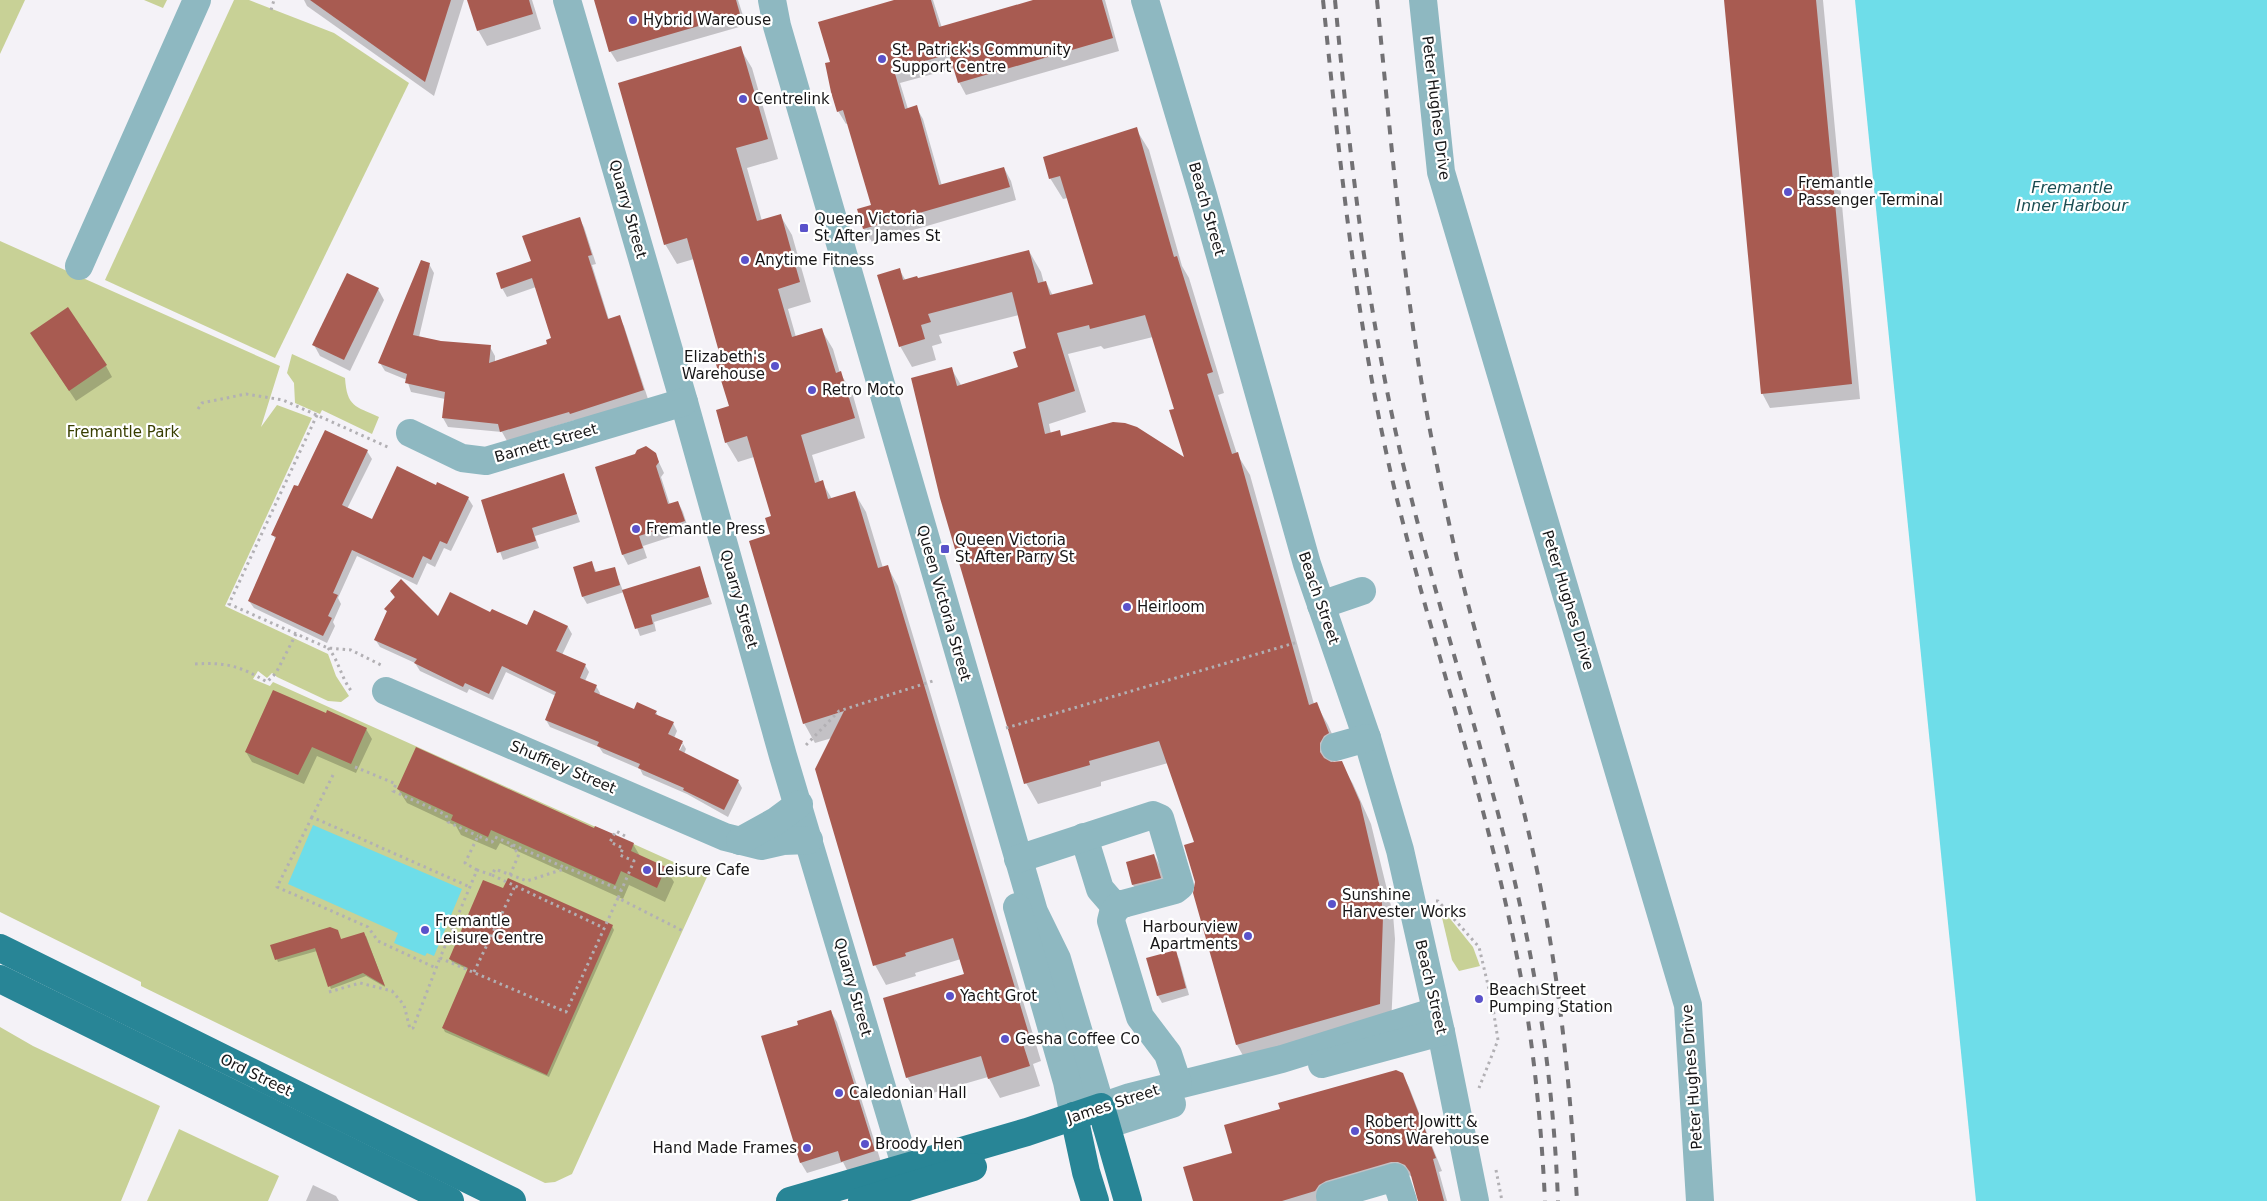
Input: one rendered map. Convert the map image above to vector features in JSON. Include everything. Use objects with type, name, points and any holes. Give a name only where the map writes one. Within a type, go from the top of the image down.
[{"type":"main road","name":"Ord Street","points":[[0,948],[512,1201]]},
{"type":"main road","name":"Ord Street","points":[[0,979],[450,1201]]},
{"type":"main road","name":"James Street","points":[[862,1201],[1103,1116]]},
{"type":"main road","name":"Queen Victoria Street","points":[[1103,1116],[1128,1201]]},
{"type":"main road","name":"Queen Victoria Street","points":[[1076,1125],[1095,1201]]},
{"type":"main road","name":"James Street","points":[[790,1201],[911,1185]]},
{"type":"street","points":[[79,266],[197,0]]},
{"type":"street","name":"Quarry Street","points":[[567,0],[684,402],[780,747],[810,840],[911,1185]]},
{"type":"street","name":"Queen Victoria Street","points":[[753,0],[779,76],[1067,1082],[1076,1125]]},
{"type":"street","name":"Queen Victoria Street","points":[[772,0],[777,26],[1018,859],[1034,912],[1057,959],[1103,1116]]},
{"type":"street","name":"Beach Street","points":[[1144,0],[1206,205],[1307,564],[1367,738],[1400,850],[1439,1021],[1473,1200]]},
{"type":"street","name":"Peter Hughes Drive","points":[[1423,0],[1441,172],[1688,1005],[1700,1201]]},
{"type":"street","name":"Barnett Street","points":[[403,442],[462,458],[486,461],[684,402]]},
{"type":"street","points":[[1321,605],[1362,591]]},
{"type":"street","name":"Shuffrey Street","points":[[386,691],[725,837],[761,846],[783,841],[810,840]]},
{"type":"street","points":[[1336,747],[1367,738]]},
{"type":"street","points":[[740,841],[776,821],[799,804]]},
{"type":"street","points":[[1018,859],[1157,815],[1162,821],[1180,886],[1176,890],[1117,913]]},
{"type":"street","points":[[1084,837],[1100,889],[1117,913],[1140,1017],[1168,1054],[1178,1084]]},
{"type":"street","name":"James Street","points":[[1103,1116],[1178,1084],[1439,1021]]},
{"type":"street","name":"James Street","points":[[1103,1116],[1192,1098],[1439,1021]]},
{"type":"street","points":[[1332,1201],[1330,1196],[1396,1177],[1403,1201]]},
{"type":"path","points":[[271,10],[274,0]]},
{"type":"path","points":[[198,409],[202,403],[246,394],[283,400],[317,415],[403,442]]},
{"type":"path","points":[[317,415],[229,604],[328,648],[351,650],[381,665]]},
{"type":"path","points":[[195,664],[220,662],[251,672],[267,682],[276,673],[296,634]]},
{"type":"path","points":[[1002,729],[1298,642]]},
{"type":"path","points":[[328,648],[332,652],[344,683],[353,693]]},
{"type":"path","points":[[806,745],[839,711],[933,682]]},
{"type":"path","points":[[355,767],[396,784],[393,791],[446,815],[448,822],[470,830],[478,836],[492,842],[495,837],[621,890]]},
{"type":"path","points":[[333,775],[277,887],[368,927],[378,941],[436,968]]},
{"type":"path","points":[[312,817],[470,886]]},
{"type":"path","points":[[440,958],[566,1012],[634,861],[620,855],[623,848],[610,842],[616,831],[625,836]]},
{"type":"path","points":[[478,836],[465,863],[604,928]]},
{"type":"path","points":[[508,843],[519,854],[510,875]]},
{"type":"path","points":[[492,875],[495,869],[527,881],[566,868]]},
{"type":"path","points":[[329,992],[360,983],[392,991],[404,1004],[410,1029],[413,1028],[440,958],[478,870]]},
{"type":"path","points":[[474,972],[515,886]]},
{"type":"path","points":[[618,898],[686,932]]},
{"type":"path","points":[[1432,901],[1438,901],[1479,947],[1498,1030],[1498,1040],[1479,1085],[1479,1092]]},
{"type":"path","points":[[1495,1167],[1502,1201]]},
{"type":"green space","points":[[0,0],[25,0],[0,54]]},
{"type":"green space","points":[[144,0],[167,0],[163,8]]},
{"type":"green space","points":[[234,0],[249,0],[334,33],[409,83],[275,358],[105,280]]},
{"type":"green space","name":"Fremantle Park","points":[[0,241],[280,366],[261,427],[277,405],[312,418],[225,606],[328,654],[336,676],[349,696],[341,702],[328,701],[272,673],[267,678],[258,671],[253,679],[270,686],[273,682],[707,877],[572,1174],[555,1182],[545,1183],[141,986],[141,982],[0,912]]},
{"type":"green space","points":[[292,354],[345,378],[350,400],[358,407],[379,417],[372,434],[322,410],[320,414],[295,403],[294,383],[287,373]]},
{"type":"green space","points":[[1439,905],[1473,947],[1480,966],[1459,971],[1452,960]]},
{"type":"green space","points":[[0,1027],[33,1046],[160,1106],[121,1201],[0,1201]]},
{"type":"green space","points":[[179,1129],[279,1176],[268,1201],[147,1201]]},
{"type":"water","name":"Fremantle Inner Harbour","points":[[1855,0],[2267,0],[2267,1201],[1976,1201]]},
{"type":"water","points":[[313,825],[462,889],[434,956],[427,953],[425,956],[394,943],[398,933],[288,884]]},
{"type":"building","points":[[310,0],[451,0],[425,82]]},
{"type":"building","points":[[467,0],[529,0],[533,14],[477,31]]},
{"type":"building","name":"Hybrid Wareouse","points":[[594,0],[736,0],[740,14],[609,52]]},
{"type":"building","points":[[894,0],[931,0],[939,27],[1033,0],[1102,0],[1113,38],[958,83],[949,54],[894,70],[905,109],[917,105],[939,185],[1004,167],[1010,187],[863,229],[857,209],[871,205],[843,110],[837,112],[831,92],[825,63],[830,62],[818,22]]},
{"type":"building","name":"Fremantle Passenger Terminal","points":[[1724,0],[1816,0],[1852,384],[1761,394]]},
{"type":"building","points":[[741,46],[768,139],[736,148],[757,221],[781,214],[800,282],[778,289],[792,337],[822,328],[836,373],[841,371],[855,418],[801,435],[815,483],[823,480],[828,499],[855,491],[878,568],[888,565],[1031,1041],[1023,1044],[1030,1066],[988,1079],[981,1056],[906,1078],[883,998],[964,974],[953,938],[905,953],[906,956],[873,966],[815,769],[844,711],[803,724],[749,541],[770,534],[765,518],[771,516],[747,436],[725,443],[716,410],[729,406],[715,361],[721,359],[687,238],[664,245],[618,83]]},
{"type":"building","points":[[1137,127],[1174,257],[1177,256],[1213,372],[1207,374],[1232,454],[1238,452],[1309,705],[1317,702],[1329,733],[1324,736],[1320,743],[1320,752],[1324,758],[1331,762],[1342,761],[1360,802],[1381,892],[1383,917],[1380,1004],[1236,1045],[1193,893],[1195,882],[1184,845],[1194,842],[1159,741],[1089,761],[1090,765],[1024,784],[940,498],[911,378],[952,367],[957,386],[1018,367],[1013,352],[1026,348],[1012,292],[928,314],[931,322],[921,325],[925,339],[899,347],[877,275],[900,268],[903,280],[917,276],[918,278],[1029,250],[1038,283],[1046,281],[1050,295],[1093,284],[1060,176],[1049,179],[1043,157]],"holes":[[[1145,315],[1174,409],[1169,410],[1184,457],[1137,427],[1125,423],[1113,422],[1061,436],[1060,430],[1045,434],[1038,403],[1075,391],[1057,333],[1089,325],[1090,329]]]},
{"type":"building","points":[[580,217],[592,255],[588,256],[608,319],[620,315],[644,390],[570,414],[569,412],[500,432],[498,424],[442,418],[445,392],[405,383],[407,374],[378,363],[421,260],[430,263],[413,335],[441,341],[491,345],[489,363],[547,344],[546,340],[551,338],[532,278],[501,289],[496,273],[531,261],[522,236]]},
{"type":"building","points":[[347,273],[379,288],[344,360],[312,345]]},
{"type":"building","points":[[68,307],[107,365],[69,391],[30,333]]},
{"type":"building","points":[[325,430],[368,450],[342,505],[372,519],[397,466],[436,485],[437,482],[469,497],[447,544],[440,541],[431,560],[423,556],[413,578],[352,550],[333,593],[338,595],[328,616],[332,618],[323,636],[248,601],[276,537],[271,535],[294,485],[298,486]]},
{"type":"building","points":[[646,446],[656,453],[659,462],[656,466],[668,504],[678,501],[685,521],[639,536],[643,548],[622,555],[595,467],[635,454],[637,450]]},
{"type":"building","points":[[564,473],[577,514],[532,528],[536,541],[497,553],[481,500]]},
{"type":"building","points":[[592,561],[595,572],[615,567],[620,585],[582,597],[573,567]]},
{"type":"building","points":[[700,566],[709,597],[651,615],[653,624],[635,629],[622,590]]},
{"type":"building","points":[[401,579],[438,616],[450,592],[490,612],[492,609],[527,625],[534,610],[568,626],[556,651],[586,664],[580,678],[597,685],[594,692],[634,709],[637,702],[657,711],[655,714],[674,722],[668,734],[683,741],[679,750],[739,780],[724,810],[683,790],[684,788],[638,768],[640,764],[597,746],[599,742],[545,720],[556,692],[502,666],[489,694],[465,683],[463,687],[414,663],[417,659],[374,640],[387,611],[384,609],[395,597],[390,591]]},
{"type":"building","points":[[273,690],[326,713],[327,710],[367,728],[351,764],[312,747],[298,775],[245,752]]},
{"type":"building","points":[[416,747],[594,828],[595,826],[634,843],[631,851],[666,867],[657,888],[621,871],[615,885],[491,830],[488,837],[451,820],[453,815],[397,789]]},
{"type":"building","points":[[1154,854],[1161,878],[1132,885],[1126,862]]},
{"type":"building","points":[[508,878],[613,925],[547,1075],[442,1028],[468,968],[449,959],[483,880],[503,888]]},
{"type":"building","points":[[330,927],[338,930],[341,939],[364,932],[385,986],[363,973],[328,987],[315,948],[275,960],[270,945]]},
{"type":"building","points":[[1176,950],[1186,988],[1157,996],[1146,958]]},
{"type":"building","points":[[831,1010],[875,1151],[841,1162],[838,1151],[800,1163],[761,1036],[798,1025],[797,1021]]},
{"type":"building","points":[[1396,1070],[1403,1073],[1436,1158],[1433,1159],[1444,1201],[1418,1201],[1410,1172],[1405,1165],[1391,1162],[1326,1181],[1319,1185],[1315,1191],[1282,1201],[1193,1201],[1183,1167],[1232,1153],[1224,1125],[1280,1109],[1278,1103]]},
{"type":"railway","points":[[1323,0],[1351,244],[1369,366],[1394,487],[1490,839],[1517,957],[1528,1017],[1536,1078],[1545,1201]]},
{"type":"railway","points":[[1335,0],[1361,235],[1380,352],[1391,410],[1417,522],[1491,789],[1526,934],[1540,1010],[1550,1086],[1558,1201]]},
{"type":"railway","points":[[1377,0],[1395,181],[1418,361],[1428,421],[1456,555],[1516,782],[1549,931],[1562,1020],[1571,1110],[1577,1201]]},
{"type":"place","name":"Hybrid Wareouse","points":[[633,20]]},
{"type":"place","name":"St. Patrick's Community Support Centre","points":[[882,59]]},
{"type":"place","name":"Centrelink","points":[[743,99]]},
{"type":"place","name":"Fremantle Passenger Terminal","points":[[1788,192]]},
{"type":"place","name":"Queen Victoria St After James St","points":[[804,228]]},
{"type":"place","name":"Anytime Fitness","points":[[745,260]]},
{"type":"place","name":"Elizabeth's Warehouse","points":[[775,366]]},
{"type":"place","name":"Retro Moto","points":[[812,390]]},
{"type":"place","name":"Fremantle Press","points":[[636,529]]},
{"type":"place","name":"Queen Victoria St After Parry St","points":[[945,549]]},
{"type":"place","name":"Heirloom","points":[[1127,607]]},
{"type":"place","name":"Leisure Cafe","points":[[647,870]]},
{"type":"place","name":"Sunshine Harvester Works","points":[[1332,904]]},
{"type":"place","name":"Fremantle Leisure Centre","points":[[425,930]]},
{"type":"place","name":"Harbourview Apartments","points":[[1248,936]]},
{"type":"place","name":"Yacht Grot","points":[[950,996]]},
{"type":"place","name":"Beach Street Pumping Station","points":[[1479,999]]},
{"type":"place","name":"Gesha Coffee Co","points":[[1005,1039]]},
{"type":"place","name":"Caledonian Hall","points":[[839,1093]]},
{"type":"place","name":"Robert Jowitt & Sons Warehouse","points":[[1355,1131]]},
{"type":"place","name":"Broody Hen","points":[[865,1144]]},
{"type":"place","name":"Hand Made Frames","points":[[807,1148]]}]
